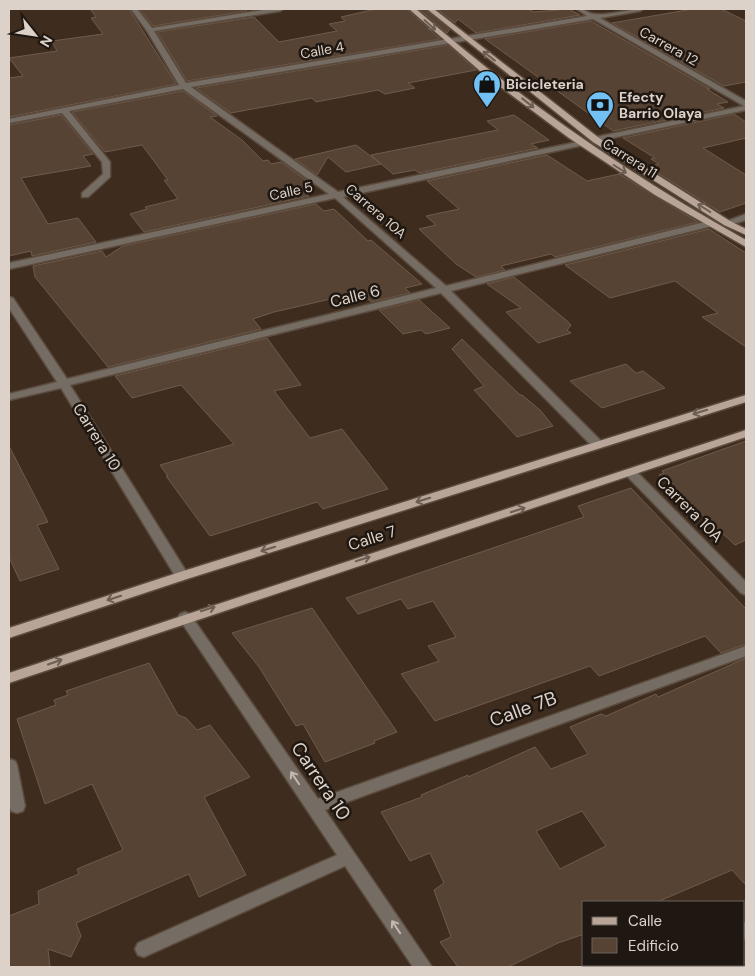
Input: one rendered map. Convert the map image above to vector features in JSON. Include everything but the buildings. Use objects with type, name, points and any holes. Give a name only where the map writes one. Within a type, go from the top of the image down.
[{"type":"main road","name":"Carrera 11","points":[[412,9],[448,41],[579,143],[709,224],[746,244]]},
{"type":"main road","name":"Carrera 11","points":[[430,9],[596,140],[727,223],[746,232]]},
{"type":"main road","name":"Calle 7","points":[[9,634],[182,576],[746,398]]},
{"type":"main road","name":"Calle 7","points":[[9,678],[186,617],[630,474],[746,434]]},
{"type":"street","name":"Carrera 10A","points":[[134,9],[150,30],[184,86],[336,196],[444,290],[597,444]]},
{"type":"street","points":[[150,30],[280,9]]},
{"type":"street","name":"Carrera 12","points":[[580,9],[746,106]]},
{"type":"street","name":"Calle 4","points":[[9,121],[184,86],[640,9]]},
{"type":"street","points":[[596,140],[746,106]]},
{"type":"street","points":[[64,110],[106,162],[107,175],[85,195]]},
{"type":"street","name":"Calle 5","points":[[9,266],[579,143]]},
{"type":"street","points":[[727,223],[746,217]]},
{"type":"street","name":"Calle 6","points":[[9,398],[709,224]]},
{"type":"street","name":"Carrera 10","points":[[9,300],[64,384],[182,576]]},
{"type":"street","name":"Carrera 10A","points":[[630,474],[746,590]]},
{"type":"street","name":"Carrera 10","points":[[186,617],[424,967]]},
{"type":"street","name":"Calle 7B","points":[[314,806],[746,651]]},
{"type":"street","points":[[9,765],[18,806]]},
{"type":"street","points":[[144,949],[349,858]]},
{"type":"place","name":"Bicicleteria","points":[[487,108]]},
{"type":"place","name":"Efecty Barrio Olaya","points":[[600,129]]}]
